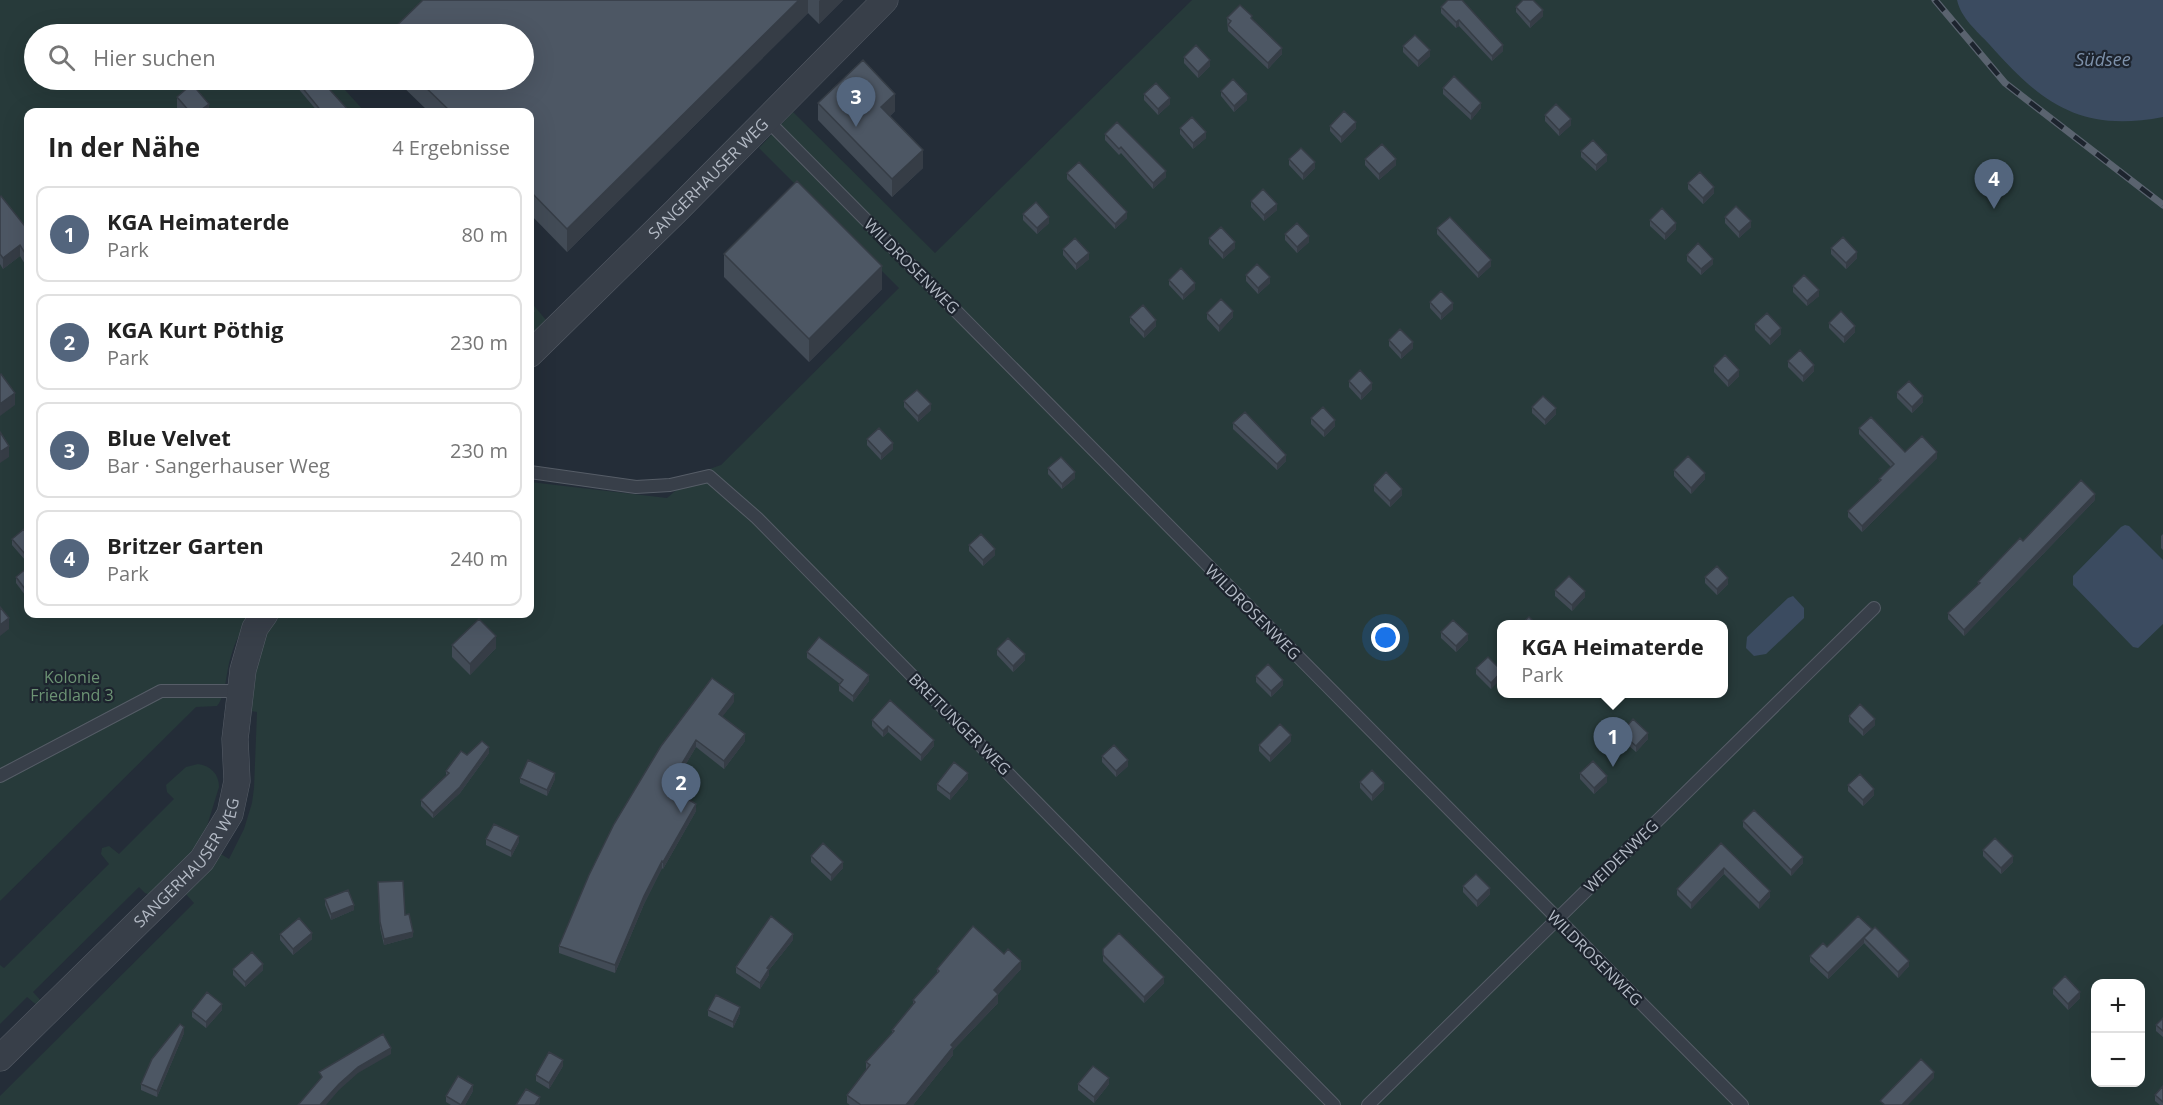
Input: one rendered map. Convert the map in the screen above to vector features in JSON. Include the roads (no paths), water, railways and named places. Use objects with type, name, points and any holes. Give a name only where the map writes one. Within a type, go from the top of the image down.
[{"type":"street","name":"SANGERHAUSER WEG","points":[[534,350],[668,219],[885,0]]},
{"type":"street","name":"SANGERHAUSER WEG","points":[[0,1058],[202,860],[230,814],[237,781],[235,739],[243,670],[255,628],[262,618]]},
{"type":"lane","name":"WILDROSENWEG","points":[[766,118],[1742,1105]]},
{"type":"lane","name":"BREITUNGER WEG","points":[[534,472],[636,487],[670,485],[709,476],[757,518],[1334,1105]]},
{"type":"lane","name":"WEIDENWEG","points":[[1368,1105],[1874,608]]},
{"type":"lane","points":[[0,776],[161,691],[240,691]]},
{"type":"water","name":"Südsee","points":[[1957,0],[2163,0],[2163,117],[2134,121],[2108,121],[2064,109],[2026,83],[2008,65],[1970,24]]},
{"type":"water","points":[[2125,525],[2129,526],[2163,560],[2163,624],[2138,648],[2133,647],[2073,585],[2073,576]]},
{"type":"water","points":[[1793,596],[1804,608],[1804,618],[1766,654],[1754,656],[1746,648],[1747,637],[1788,598]]},
{"type":"railway","points":[[1935,0],[2005,83],[2163,205]]},
{"type":"place","name":"Blue Velvet","points":[[856,127]]},
{"type":"place","name":"Britzer Garten","points":[[1994,209]]},
{"type":"place","name":"KGA Heimaterde","points":[[1613,767]]},
{"type":"place","name":"KGA Kurt Pöthig","points":[[681,813]]},
{"type":"park label","name":"Kolonie Friedland 3","points":[[72,686]]}]
